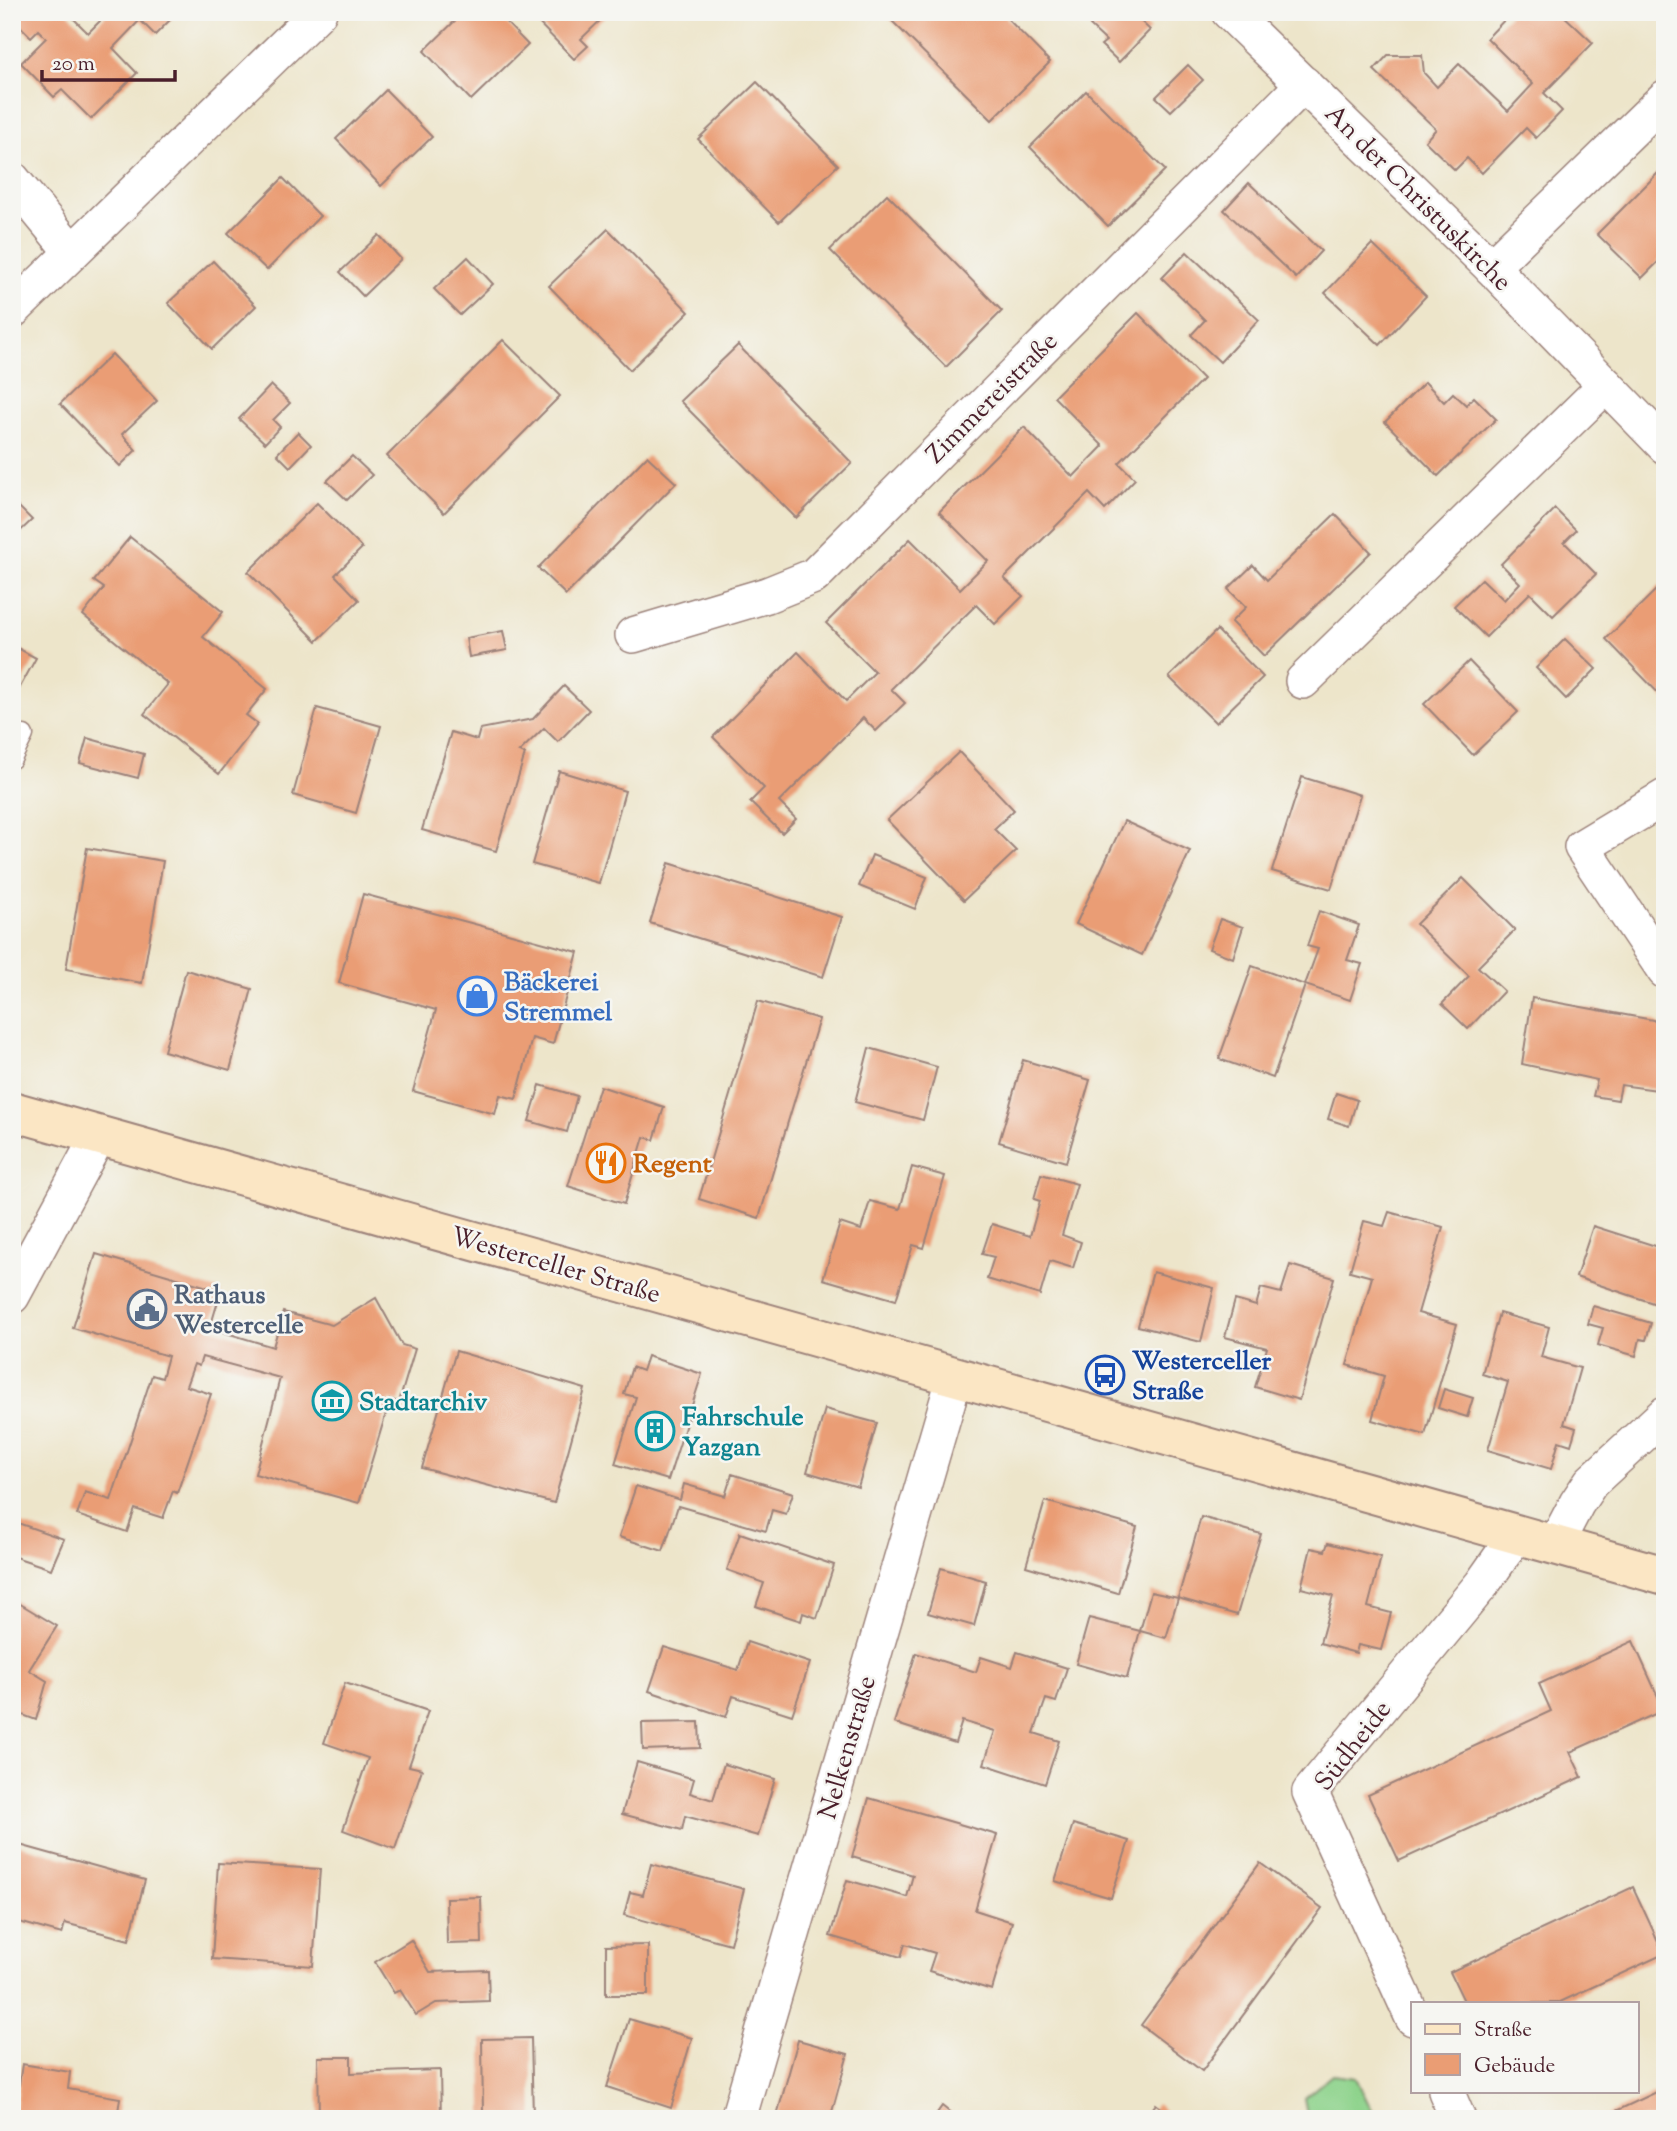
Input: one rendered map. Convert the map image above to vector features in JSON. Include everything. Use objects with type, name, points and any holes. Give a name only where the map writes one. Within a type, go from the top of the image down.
[{"type":"street","points":[[12,311],[319,12]]},
{"type":"street","name":"An der Christuskirche","points":[[1229,12],[1491,267],[1665,446]]},
{"type":"street","name":"Zimmereistraße","points":[[633,635],[767,595],[814,576],[1304,84]]},
{"type":"street","points":[[1491,267],[1665,98]]},
{"type":"street","points":[[12,179],[72,252]]},
{"type":"street","points":[[1303,681],[1606,385]]},
{"type":"street","points":[[1665,797],[1582,848],[1665,971]]},
{"type":"street","name":"Westerceller Straße","points":[[12,1111],[1665,1576]]},
{"type":"street","points":[[12,1296],[99,1135]]},
{"type":"street","name":"Nelkenstraße","points":[[738,2119],[955,1376]]},
{"type":"street","points":[[1555,1545],[1591,1482],[1665,1414]]},
{"type":"street","name":"Südheide","points":[[1411,2014],[1310,1792],[1482,1584],[1517,1534]]},
{"type":"street","points":[[1446,2092],[1458,2119]]},
{"type":"lane","points":[[12,759],[24,735]]},
{"type":"green space","points":[[1332,2075],[1356,2078],[1376,2119],[1308,2119],[1304,2098]]},
{"type":"building","points":[[12,12],[67,12],[88,33],[109,12],[178,12],[155,35],[140,20],[113,48],[137,73],[91,119],[62,90],[54,97],[21,63],[46,38],[38,30],[31,37],[12,18]]},
{"type":"building","points":[[464,12],[496,12],[528,45],[471,100],[424,51]]},
{"type":"building","points":[[528,12],[609,12],[581,39],[588,46],[574,59]]},
{"type":"building","points":[[883,12],[1001,12],[1050,62],[992,120]]},
{"type":"building","points":[[1103,12],[1131,12],[1150,30],[1119,62],[1101,45],[1106,41],[1090,26]]},
{"type":"building","points":[[1512,12],[1560,12],[1593,43],[1544,93],[1562,111],[1536,138],[1526,128],[1482,173],[1467,158],[1455,170],[1425,141],[1436,129],[1374,70],[1388,55],[1422,55],[1424,73],[1437,87],[1459,64],[1508,111],[1533,84],[1487,38]]},
{"type":"building","points":[[1188,65],[1203,80],[1171,111],[1156,97]]},
{"type":"building","points":[[757,82],[838,165],[779,222],[698,139]]},
{"type":"building","points":[[386,90],[432,137],[381,186],[336,139]]},
{"type":"building","points":[[1086,91],[1165,170],[1108,226],[1030,147]]},
{"type":"building","points":[[1665,166],[1665,255],[1642,278],[1597,234]]},
{"type":"building","points":[[283,178],[320,216],[267,270],[228,233]]},
{"type":"building","points":[[1249,183],[1321,251],[1296,278],[1224,210]]},
{"type":"building","points":[[887,194],[1002,311],[946,367],[830,250]]},
{"type":"building","points":[[608,229],[689,312],[630,370],[549,286]]},
{"type":"building","points":[[379,235],[401,259],[363,296],[340,272]]},
{"type":"building","points":[[1372,244],[1426,296],[1380,345],[1325,293]]},
{"type":"building","points":[[1187,252],[1259,320],[1220,362],[1191,335],[1205,320],[1162,278]]},
{"type":"building","points":[[468,257],[493,284],[460,315],[434,289]]},
{"type":"building","points":[[213,261],[256,306],[212,349],[168,303]]},
{"type":"building","points":[[1138,313],[1203,379],[1119,463],[1135,479],[1105,510],[1089,493],[1004,578],[1023,596],[995,624],[976,605],[891,689],[905,703],[876,731],[863,718],[779,802],[796,819],[782,833],[750,802],[764,788],[713,737],[798,652],[846,701],[875,672],[826,623],[910,539],[960,589],[988,561],[939,512],[1024,427],[1073,477],[1103,446],[1054,397]]},
{"type":"building","points":[[503,340],[560,396],[444,513],[387,456]]},
{"type":"building","points":[[738,345],[852,463],[796,518],[680,401]]},
{"type":"building","points":[[112,354],[157,401],[122,434],[136,450],[120,466],[60,404]]},
{"type":"building","points":[[1425,382],[1444,402],[1453,393],[1466,405],[1474,397],[1496,419],[1438,476],[1385,422]]},
{"type":"building","points":[[271,385],[290,403],[273,420],[280,427],[265,443],[239,419]]},
{"type":"building","points":[[298,432],[311,445],[290,467],[277,454]]},
{"type":"building","points":[[352,456],[372,475],[347,500],[327,481]]},
{"type":"building","points":[[647,456],[676,483],[566,595],[538,568]]},
{"type":"building","points":[[12,500],[32,520],[12,539]]},
{"type":"building","points":[[317,503],[362,548],[335,575],[359,600],[317,641],[248,572]]},
{"type":"building","points":[[1555,509],[1576,530],[1564,542],[1596,574],[1553,616],[1530,593],[1486,637],[1454,606],[1482,579],[1504,600],[1520,583],[1501,564]]},
{"type":"building","points":[[1335,514],[1371,552],[1264,656],[1231,622],[1246,607],[1228,589],[1253,565],[1267,580]]},
{"type":"building","points":[[130,537],[223,612],[203,637],[267,689],[246,715],[258,724],[219,774],[144,714],[168,684],[83,615],[104,588],[94,581]]},
{"type":"building","points":[[1661,585],[1665,590],[1665,700],[1606,639]]},
{"type":"building","points":[[1217,630],[1263,677],[1216,723],[1169,677]]},
{"type":"building","points":[[503,631],[507,650],[469,657],[466,638]]},
{"type":"building","points":[[1565,639],[1596,669],[1566,699],[1536,668]]},
{"type":"building","points":[[12,645],[36,658],[12,702]]},
{"type":"building","points":[[1469,661],[1518,712],[1473,755],[1424,704]]},
{"type":"building","points":[[564,686],[589,710],[558,742],[544,728],[519,752],[525,754],[496,851],[422,830],[451,732],[477,740],[480,729],[533,719]]},
{"type":"building","points":[[317,708],[381,726],[356,813],[293,795]]},
{"type":"building","points":[[87,738],[144,754],[138,778],[80,763]]},
{"type":"building","points":[[959,752],[1014,810],[994,829],[1016,851],[964,900],[887,820]]},
{"type":"building","points":[[559,771],[625,791],[599,883],[532,864]]},
{"type":"building","points":[[1302,777],[1360,795],[1331,889],[1272,871]]},
{"type":"building","points":[[1124,821],[1190,851],[1142,955],[1076,924]]},
{"type":"building","points":[[87,848],[163,861],[142,983],[66,969]]},
{"type":"building","points":[[872,855],[927,877],[915,909],[859,886]]},
{"type":"building","points":[[669,863],[842,917],[823,977],[650,923]]},
{"type":"building","points":[[1463,878],[1515,930],[1478,967],[1504,991],[1468,1029],[1442,1004],[1469,976],[1416,924]]},
{"type":"building","name":"Bäckerei Stremmel","points":[[363,894],[578,952],[553,1044],[532,1038],[516,1099],[500,1095],[495,1114],[413,1091],[436,1010],[339,983]]},
{"type":"building","points":[[1319,911],[1359,925],[1347,960],[1362,964],[1350,1000],[1305,985],[1318,949],[1307,946]]},
{"type":"building","points":[[1220,919],[1243,927],[1233,958],[1209,949]]},
{"type":"building","points":[[1252,966],[1305,985],[1273,1078],[1219,1059]]},
{"type":"building","points":[[186,970],[252,989],[230,1070],[164,1051]]},
{"type":"building","points":[[1532,998],[1653,1020],[1665,1029],[1665,1091],[1621,1085],[1618,1100],[1593,1096],[1597,1080],[1522,1064]]},
{"type":"building","points":[[758,1001],[819,1019],[759,1218],[699,1199]]},
{"type":"building","points":[[869,1048],[937,1067],[923,1120],[855,1102]]},
{"type":"building","points":[[1023,1060],[1090,1080],[1066,1162],[999,1142]]},
{"type":"building","points":[[540,1085],[577,1096],[567,1132],[529,1121]]},
{"type":"building","name":"Regent","points":[[600,1086],[664,1107],[654,1140],[644,1137],[624,1204],[568,1186]]},
{"type":"building","points":[[1336,1093],[1357,1100],[1349,1126],[1328,1119]]},
{"type":"building","points":[[912,1167],[945,1176],[924,1248],[913,1245],[896,1300],[823,1279],[840,1223],[861,1230],[870,1201],[900,1209]]},
{"type":"building","points":[[1041,1174],[1077,1184],[1062,1235],[1081,1242],[1073,1268],[1050,1261],[1040,1295],[987,1279],[994,1257],[982,1254],[992,1224],[1030,1236],[1040,1201],[1034,1199]]},
{"type":"building","points":[[1389,1212],[1443,1227],[1418,1313],[1457,1324],[1425,1435],[1372,1420],[1384,1376],[1347,1365],[1372,1277],[1350,1271],[1364,1221],[1384,1226]]},
{"type":"building","points":[[1593,1226],[1665,1249],[1665,1307],[1576,1277]]},
{"type":"building","points":[[96,1254],[221,1291],[210,1328],[273,1347],[283,1312],[332,1325],[376,1298],[402,1345],[415,1349],[399,1402],[390,1400],[359,1503],[255,1474],[280,1378],[202,1357],[199,1366],[194,1364],[186,1386],[211,1394],[177,1493],[173,1491],[163,1518],[135,1509],[127,1532],[77,1515],[85,1492],[111,1500],[152,1375],[162,1378],[168,1356],[73,1328]]},
{"type":"building","points":[[1290,1265],[1334,1278],[1299,1400],[1255,1387],[1267,1348],[1225,1337],[1235,1300],[1256,1306],[1261,1288],[1281,1293]]},
{"type":"building","points":[[1153,1272],[1214,1288],[1201,1342],[1138,1326]]},
{"type":"building","points":[[1593,1306],[1651,1323],[1646,1340],[1640,1339],[1636,1356],[1598,1345],[1603,1328],[1588,1324]]},
{"type":"building","points":[[1499,1313],[1549,1327],[1541,1357],[1580,1368],[1564,1424],[1576,1428],[1571,1445],[1559,1441],[1551,1469],[1488,1450],[1508,1382],[1482,1374]]},
{"type":"building","points":[[456,1351],[585,1389],[554,1503],[422,1468]]},
{"type":"building","name":"Fahrschule Yazgan","points":[[647,1356],[702,1374],[668,1480],[615,1464],[636,1397],[624,1394],[632,1367],[642,1371]]},
{"type":"building","points":[[1444,1389],[1473,1398],[1467,1417],[1438,1408]]},
{"type":"building","points":[[825,1409],[877,1423],[858,1487],[807,1472]]},
{"type":"building","points":[[732,1474],[793,1493],[786,1514],[772,1510],[766,1531],[678,1506],[663,1551],[619,1537],[636,1486],[680,1500],[684,1484],[725,1496]]},
{"type":"building","points":[[12,1493],[20,1498],[12,1512]]},
{"type":"building","points":[[1045,1501],[1137,1527],[1118,1593],[1026,1566]]},
{"type":"building","points":[[1201,1517],[1261,1534],[1237,1615],[1178,1598]]},
{"type":"building","points":[[12,1521],[64,1539],[51,1569],[12,1556]]},
{"type":"building","points":[[740,1533],[834,1565],[817,1618],[803,1613],[801,1621],[756,1606],[764,1583],[727,1570]]},
{"type":"building","points":[[1328,1543],[1381,1557],[1368,1607],[1391,1613],[1381,1650],[1358,1645],[1356,1653],[1320,1643],[1333,1596],[1301,1588],[1311,1548],[1325,1551]]},
{"type":"building","points":[[941,1568],[986,1581],[974,1626],[928,1613]]},
{"type":"building","points":[[1151,1592],[1178,1598],[1166,1638],[1140,1631]]},
{"type":"building","points":[[12,1599],[57,1626],[29,1670],[47,1681],[36,1720],[12,1711]]},
{"type":"building","points":[[1089,1618],[1140,1631],[1127,1678],[1076,1664]]},
{"type":"building","points":[[1633,1641],[1664,1710],[1570,1752],[1582,1777],[1399,1861],[1368,1795],[1551,1711],[1539,1684]]},
{"type":"building","points":[[747,1642],[810,1663],[792,1715],[733,1696],[726,1717],[649,1691],[664,1647],[738,1670]]},
{"type":"building","points":[[1017,1652],[1067,1668],[1056,1702],[1046,1699],[1034,1733],[1059,1741],[1045,1784],[984,1764],[995,1731],[962,1721],[955,1743],[894,1723],[916,1653],[976,1672],[981,1657],[1012,1667]]},
{"type":"building","points":[[345,1683],[428,1711],[409,1766],[422,1769],[395,1849],[343,1830],[368,1758],[324,1743]]},
{"type":"building","points":[[699,1722],[700,1748],[643,1750],[642,1723]]},
{"type":"building","points":[[637,1762],[694,1779],[690,1793],[713,1800],[724,1764],[775,1779],[758,1836],[685,1816],[682,1830],[622,1814]]},
{"type":"building","points":[[869,1798],[997,1835],[975,1910],[1012,1922],[992,1990],[929,1971],[935,1953],[905,1944],[901,1957],[830,1936],[847,1880],[907,1897],[913,1875],[852,1857]]},
{"type":"building","points":[[1073,1824],[1129,1841],[1111,1898],[1055,1881]]},
{"type":"building","points":[[16,1844],[145,1880],[129,1940],[65,1923],[62,1934],[12,1920],[12,1858]]},
{"type":"building","points":[[218,1863],[320,1869],[313,1966],[212,1959]]},
{"type":"building","points":[[1260,1863],[1322,1908],[1202,2071],[1141,2025]]},
{"type":"building","points":[[651,1864],[744,1889],[730,1944],[624,1915],[630,1892],[643,1895]]},
{"type":"building","points":[[1633,1887],[1664,1954],[1560,2002],[1465,2002],[1450,1972]]},
{"type":"building","points":[[481,1897],[482,1943],[447,1944],[446,1898]]},
{"type":"building","points":[[411,1940],[430,1972],[488,1970],[489,2001],[436,2003],[416,2015],[400,1990],[394,1993],[375,1962]]},
{"type":"building","points":[[648,1945],[648,1995],[606,1995],[606,1946]]},
{"type":"building","points":[[629,2019],[692,2038],[671,2108],[607,2087]]},
{"type":"building","points":[[531,2038],[533,2116],[483,2116],[482,2039]]},
{"type":"building","points":[[798,2040],[848,2054],[830,2119],[776,2119]]},
{"type":"building","points":[[318,2057],[351,2057],[351,2073],[440,2070],[441,2119],[319,2119]]},
{"type":"building","points":[[22,2064],[70,2072],[68,2089],[120,2098],[117,2119],[14,2119]]},
{"type":"building","points":[[1665,2088],[1665,2119],[1599,2119]]},
{"type":"building","points":[[1156,2104],[1176,2119],[1145,2119]]},
{"type":"building","points":[[942,2106],[958,2119],[933,2119]]},
{"type":"place","name":"Bäckerei Stremmel","points":[[477,996]]},
{"type":"place","name":"Regent","points":[[606,1163]]},
{"type":"place","name":"Rathaus Westercelle","points":[[147,1309]]},
{"type":"place","name":"Westerceller Straße","points":[[1105,1375]]},
{"type":"place","name":"Stadtarchiv","points":[[332,1401]]},
{"type":"place","name":"Fahrschule Yazgan","points":[[655,1431]]}]
